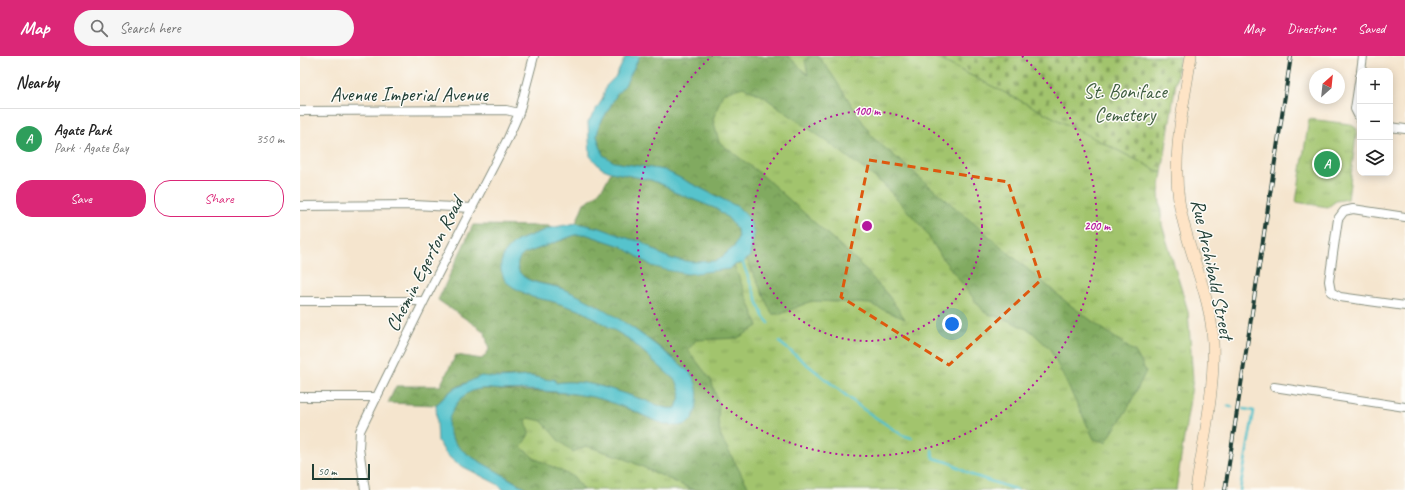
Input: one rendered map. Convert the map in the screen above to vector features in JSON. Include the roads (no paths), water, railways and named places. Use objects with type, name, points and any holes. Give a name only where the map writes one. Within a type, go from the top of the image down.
[{"type":"main road","name":"Rue Archibald Street","points":[[1191,56],[1180,129],[1176,177],[1184,225],[1204,295],[1213,341],[1213,368],[1196,490]]},
{"type":"street","name":"Chemin Egerton Road","points":[[365,490],[359,440],[360,431],[375,397],[519,113],[534,56]]},
{"type":"street","points":[[1361,68],[1363,56]]},
{"type":"street","points":[[1357,96],[1355,109],[1357,113]]},
{"type":"street","name":"Avenue Imperial Avenue","points":[[300,112],[506,110],[519,113]]},
{"type":"street","points":[[1393,127],[1405,129]]},
{"type":"street","points":[[300,206],[428,206],[472,208]]},
{"type":"street","points":[[1405,217],[1353,209],[1344,211],[1338,219],[1329,281],[1331,292],[1340,297],[1405,306]]},
{"type":"street","points":[[300,301],[424,301]]},
{"type":"street","points":[[1274,387],[1405,407]]},
{"type":"street","points":[[300,397],[375,397]]},
{"type":"water","points":[[626,56],[640,56],[625,85],[617,94],[599,126],[597,136],[603,155],[614,162],[664,170],[738,207],[749,218],[754,234],[750,256],[743,263],[734,265],[729,269],[688,274],[652,266],[621,246],[585,234],[575,235],[524,254],[518,262],[518,270],[524,277],[533,282],[560,288],[575,294],[604,309],[645,337],[684,367],[690,373],[696,384],[698,394],[697,406],[691,420],[685,425],[677,426],[658,422],[601,399],[569,393],[501,389],[478,389],[473,391],[461,398],[451,415],[448,426],[450,435],[463,451],[530,490],[504,490],[497,484],[456,463],[446,454],[438,441],[436,405],[452,390],[481,376],[499,378],[530,376],[550,380],[554,379],[556,383],[578,382],[600,386],[668,408],[676,408],[681,394],[677,382],[629,339],[582,311],[551,301],[532,297],[505,281],[501,270],[501,263],[504,254],[510,247],[517,241],[550,228],[576,223],[600,228],[630,239],[641,241],[662,255],[672,259],[693,262],[717,261],[734,247],[738,238],[737,229],[728,218],[717,209],[674,192],[666,186],[651,180],[611,172],[601,168],[590,156],[588,122],[602,100],[606,86],[616,76]]},
{"type":"waterway","points":[[742,261],[763,316],[769,323]]},
{"type":"waterway","points":[[779,342],[863,409],[902,435],[912,438]]},
{"type":"waterway","points":[[1228,406],[1232,407]]},
{"type":"waterway","points":[[1240,490],[1254,411],[1244,409]]},
{"type":"waterway","points":[[932,450],[933,458],[948,462],[972,475],[1017,490]]},
{"type":"railway","points":[[1225,490],[1291,56]]},
{"type":"place","name":"Agate Park","points":[[1327,164]]},
{"type":"park label","name":"St. Boniface Cemetery","points":[[1125,102]]}]
